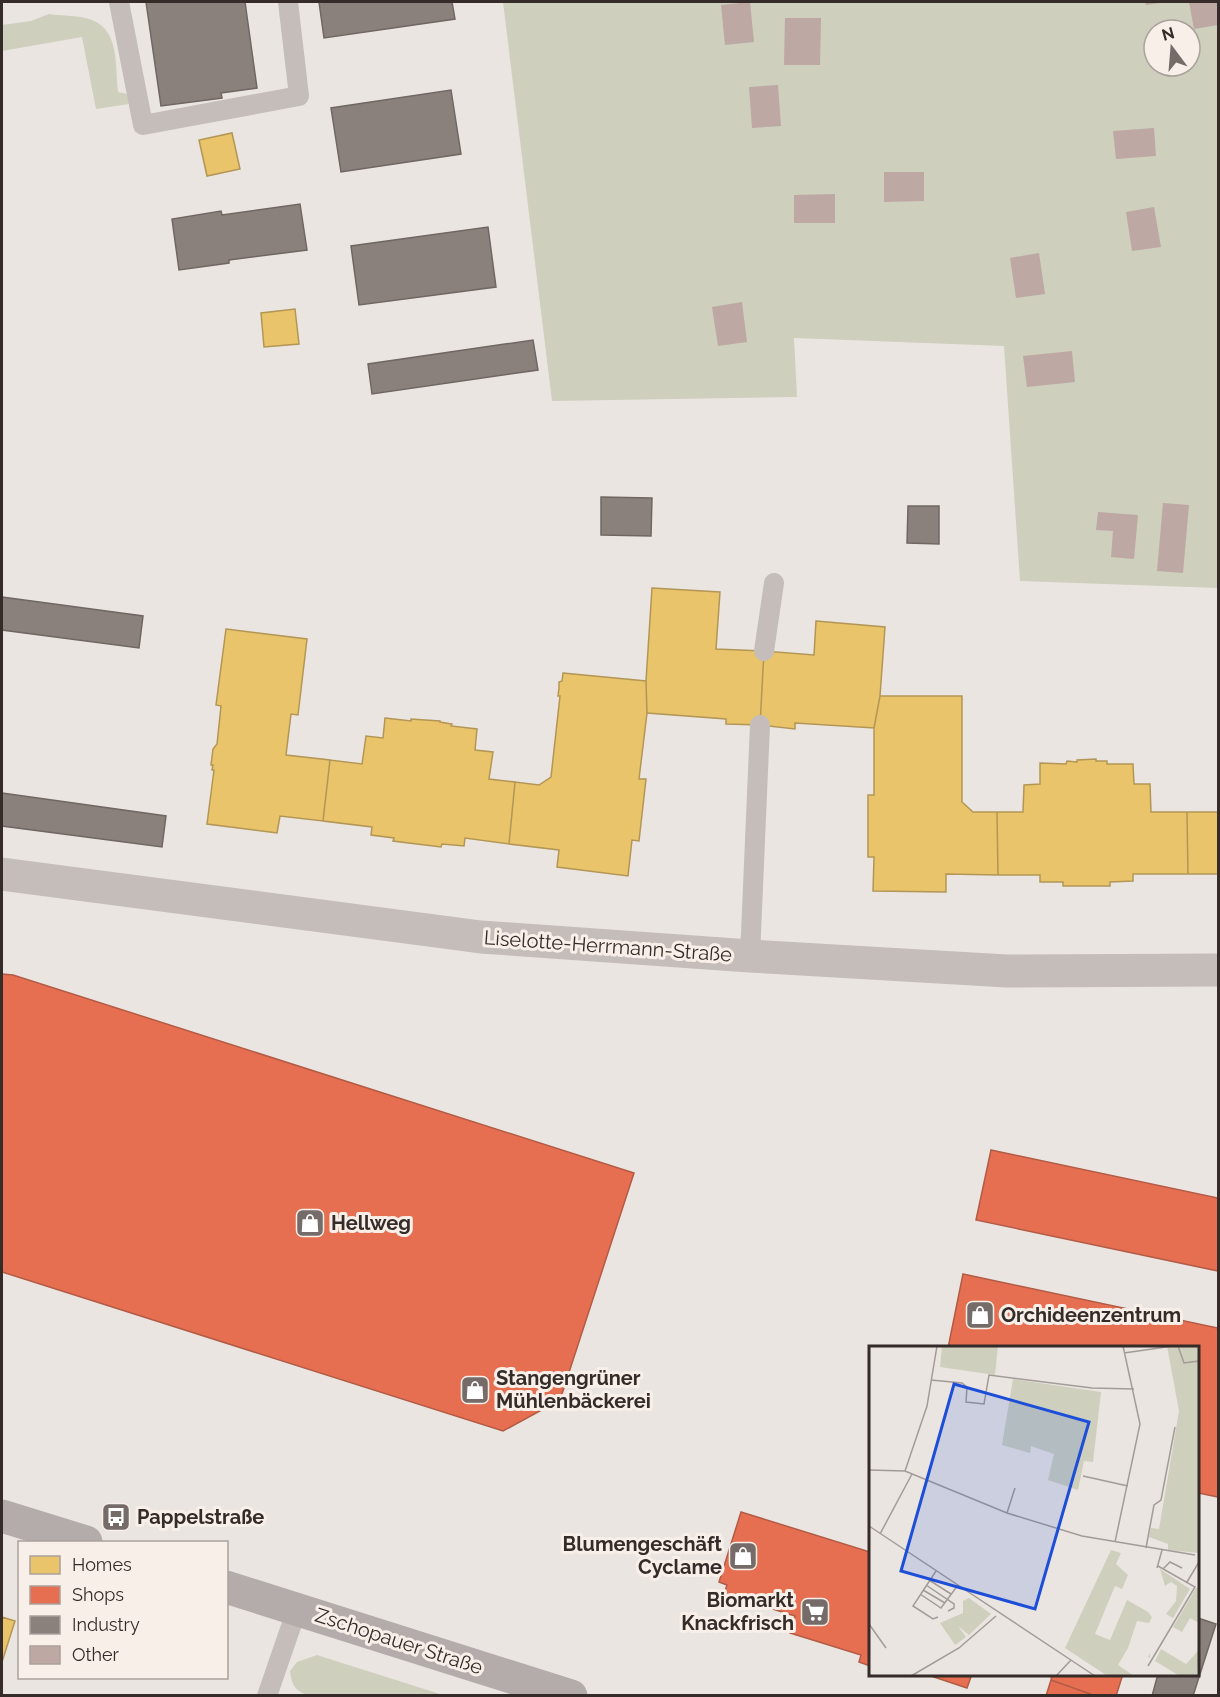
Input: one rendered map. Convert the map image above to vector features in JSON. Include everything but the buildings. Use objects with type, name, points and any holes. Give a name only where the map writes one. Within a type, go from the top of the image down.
[{"type":"main road","points":[[2,1516],[83,1541]]},
{"type":"main road","name":"Zschopauer Straße","points":[[228,1588],[297,1609],[511,1687],[571,1695]]},
{"type":"street","name":"Liselotte-Herrmann-Straße","points":[[2,874],[481,937],[750,956],[1007,970],[1218,970]]},
{"type":"lane","points":[[119,2],[142,125],[299,96],[288,2]]},
{"type":"lane","points":[[764,651],[774,583]]},
{"type":"lane","points":[[750,956],[760,724]]},
{"type":"lane","points":[[267,1695],[297,1609]]},
{"type":"green space","points":[[503,2],[1218,2],[1218,588],[1020,581],[1004,346],[794,338],[797,397],[552,401]]},
{"type":"green space","points":[[49,14],[87,18],[101,25],[112,41],[118,92],[127,94],[129,104],[96,109],[82,37],[2,51],[2,25],[31,21]]},
{"type":"green space","points":[[317,1655],[443,1695],[310,1696],[295,1688],[290,1671],[297,1662]]},
{"type":"place","name":"Hellweg","points":[[310,1223]]},
{"type":"place","name":"Orchideenzentrum","points":[[980,1315]]},
{"type":"place","name":"Stangengrüner Mühlenbäckerei","points":[[475,1390]]},
{"type":"place","name":"Pappelstraße","points":[[116,1517]]},
{"type":"place","name":"Blumengeschäft Cyclame","points":[[743,1556]]},
{"type":"place","name":"Biomarkt Knackfrisch","points":[[815,1612]]}]
